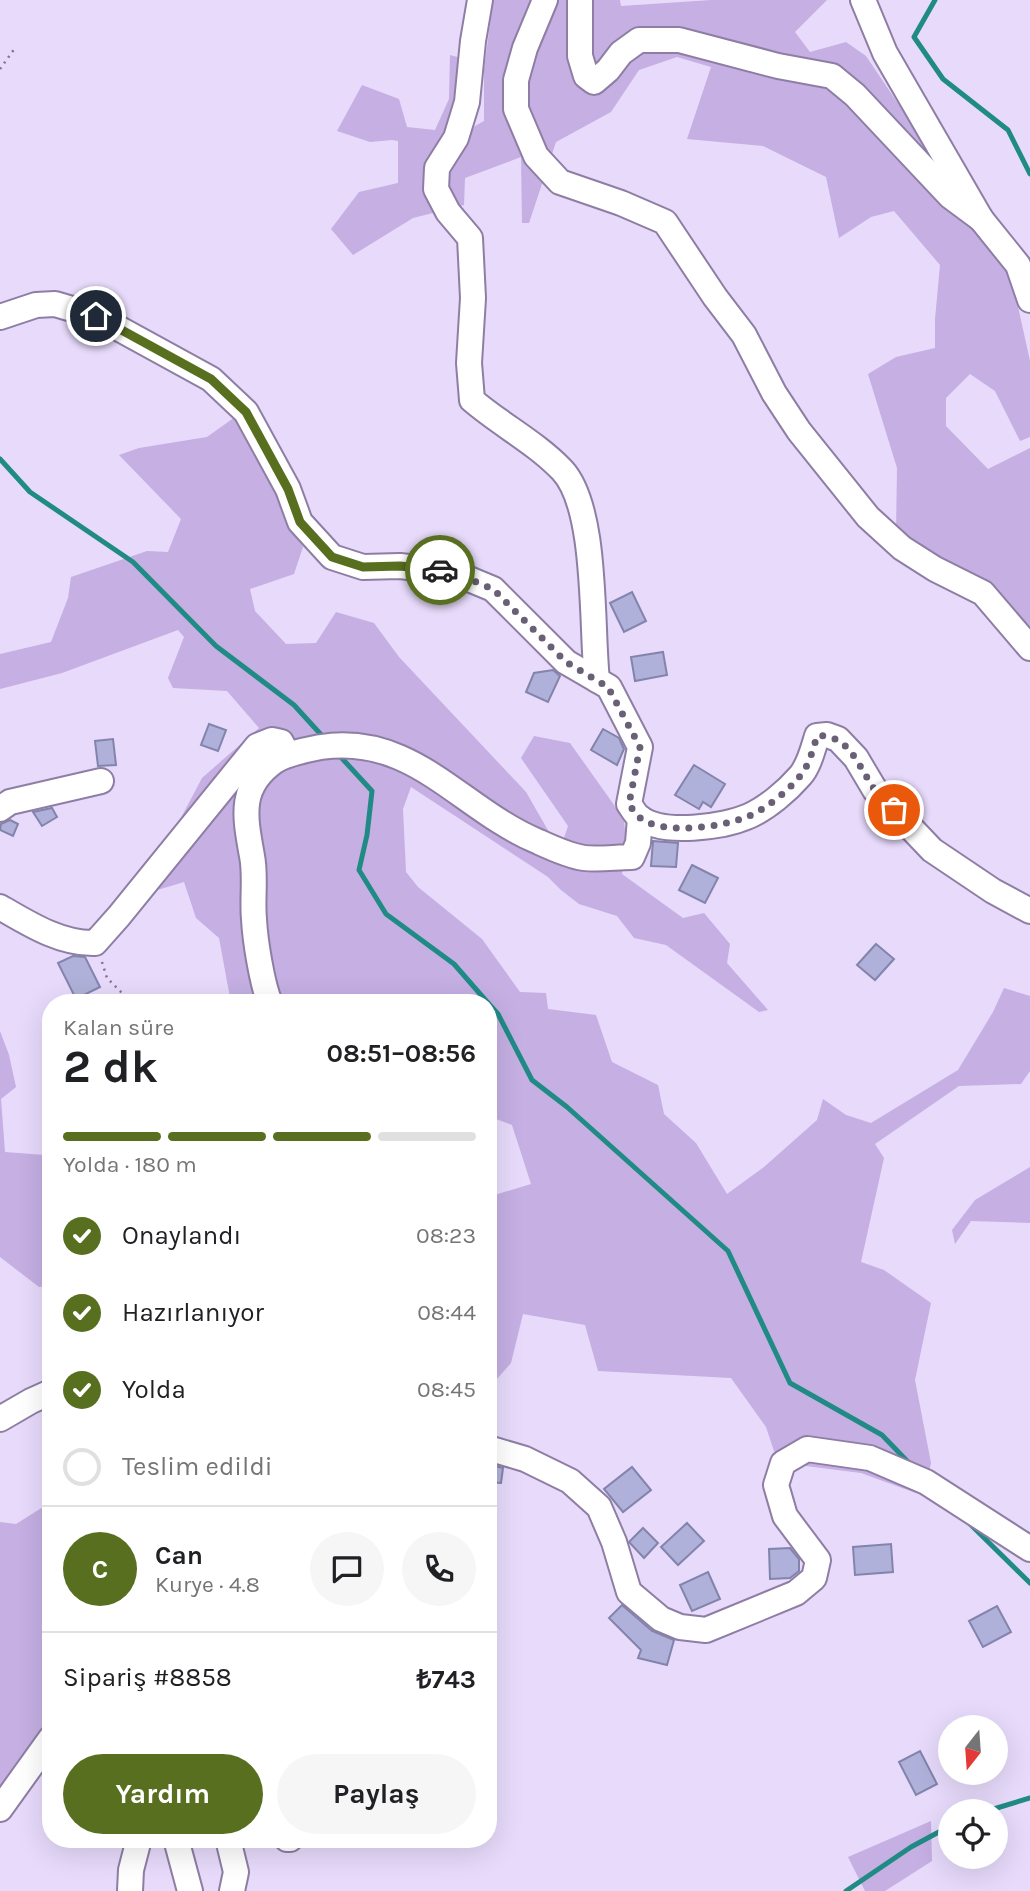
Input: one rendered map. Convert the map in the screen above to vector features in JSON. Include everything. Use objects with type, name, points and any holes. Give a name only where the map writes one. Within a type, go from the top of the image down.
[{"type":"street","points":[[481,0],[472,41],[467,102],[456,138],[436,168],[436,190],[448,212],[470,238],[473,298],[469,363],[472,401],[487,414],[531,442],[564,472],[580,505],[593,583],[593,645],[597,680]]},
{"type":"street","points":[[545,0],[525,48],[516,80],[516,109],[536,156],[560,182],[665,222],[744,335],[774,393],[799,431],[868,517],[902,548],[983,593],[1030,648]]},
{"type":"street","points":[[580,0],[580,56],[586,76],[594,82],[621,53],[639,40],[679,40],[778,66],[832,76],[855,95],[950,196],[981,219]]},
{"type":"street","points":[[863,0],[885,53],[981,219],[1017,265],[1030,300]]},
{"type":"street","points":[[0,317],[36,304],[55,304],[96,316],[211,379],[246,412],[288,489],[300,522],[332,557],[363,567],[400,566],[452,572],[493,589],[566,662],[608,687],[640,747],[629,804],[640,818],[660,825],[685,828],[718,826],[751,815],[772,801],[801,775],[817,736],[827,735],[838,739],[856,758],[875,790],[932,850],[993,891],[1030,911]]},
{"type":"street","points":[[0,907],[41,930],[81,943],[95,943],[257,746],[272,740],[281,742],[288,755]]},
{"type":"street","points":[[268,994],[254,922],[253,859],[245,828],[247,795],[262,770],[288,755],[321,747],[356,745],[391,753],[417,764],[477,807],[537,842],[583,858],[632,857],[638,843],[640,818]]},
{"type":"street","points":[[0,809],[9,802],[101,781]]},
{"type":"street","points":[[0,1419],[42,1396]]},
{"type":"street","points":[[497,1450],[525,1458],[570,1481],[599,1507],[614,1542],[629,1592],[661,1619],[680,1627],[706,1630],[796,1593],[814,1578],[818,1560],[785,1516],[776,1485],[783,1463],[807,1449],[870,1458],[926,1482],[1030,1549]]},
{"type":"street","points":[[0,1809],[42,1751]]},
{"type":"street","points":[[130,1891],[131,1870],[137,1848]]},
{"type":"street","points":[[179,1848],[190,1891]]},
{"type":"street","points":[[229,1848],[234,1882],[252,1891]]},
{"type":"path","points":[[0,69],[15,48]]},
{"type":"path","points":[[95,943],[107,978],[123,994]]},
{"type":"shaded area","points":[[493,0],[620,0],[621,6],[711,0],[827,0],[795,32],[810,52],[846,42],[866,56],[1002,258],[1015,293],[1030,361],[1030,437],[1020,441],[995,391],[970,374],[946,398],[946,426],[988,469],[1030,448],[1030,637],[896,533],[897,468],[868,374],[896,357],[935,348],[940,265],[894,211],[871,217],[839,238],[826,177],[763,146],[687,139],[711,67],[677,57],[639,70],[611,112],[556,142],[529,223],[522,223],[521,157],[465,178],[464,205],[413,218],[353,255],[331,229],[359,192],[398,183],[398,141],[370,142],[337,131],[362,85],[399,99],[407,127],[435,130],[449,99],[450,55],[461,58],[468,130],[484,121],[484,70]]},
{"type":"shaded area","points":[[235,417],[278,487],[303,547],[294,574],[250,589],[255,611],[286,644],[316,643],[336,612],[374,623],[399,657],[526,792],[549,832],[563,841],[568,826],[521,758],[534,736],[570,743],[624,819],[626,842],[622,874],[683,918],[704,913],[730,944],[727,963],[768,1010],[759,1012],[666,945],[634,938],[617,916],[579,904],[548,877],[411,787],[403,809],[406,872],[418,887],[482,939],[520,992],[546,993],[548,1009],[596,1015],[612,1062],[658,1085],[664,1114],[696,1143],[727,1194],[764,1167],[817,1120],[823,1099],[846,1115],[871,1123],[958,1070],[993,1012],[1004,988],[1030,996],[1030,1071],[1021,1084],[959,1086],[875,1144],[884,1158],[861,1262],[884,1270],[931,1303],[915,1380],[931,1463],[924,1496],[861,1473],[806,1466],[774,1451],[766,1427],[731,1378],[598,1371],[585,1325],[523,1314],[511,1363],[497,1379],[497,1194],[531,1184],[512,1125],[497,1119],[497,994],[229,994],[219,938],[196,918],[184,882],[144,894],[202,778],[259,728],[227,691],[173,688],[168,678],[184,637],[178,630],[62,673],[0,689],[0,654],[51,642],[68,598],[71,577],[147,551],[168,552],[181,519],[119,455],[139,448],[207,437]]},
{"type":"shaded area","points":[[0,1031],[16,1087],[1,1099],[5,1152],[42,1155],[42,1287],[0,1257]]},
{"type":"shaded area","points":[[1030,1167],[1030,1223],[971,1221],[955,1244],[952,1230],[975,1200]]},
{"type":"shaded area","points":[[42,1508],[42,1729],[0,1789],[0,1522],[16,1524]]},
{"type":"shaded area","points":[[931,1821],[932,1861],[885,1891],[865,1891],[848,1857]]},
{"type":"building","points":[[632,592],[646,621],[624,632],[610,603]]},
{"type":"building","points":[[663,652],[667,675],[635,681],[631,657]]},
{"type":"building","points":[[553,670],[560,676],[548,702],[526,692],[534,673]]},
{"type":"building","points":[[209,724],[226,730],[218,751],[201,745]]},
{"type":"building","points":[[603,729],[619,738],[624,749],[617,765],[591,750]]},
{"type":"building","points":[[113,739],[116,765],[98,766],[95,741]]},
{"type":"building","points":[[694,765],[725,784],[711,807],[703,802],[699,809],[675,795]]},
{"type":"building","points":[[52,808],[57,817],[42,826],[33,812]]},
{"type":"building","points":[[10,820],[18,824],[13,836],[0,830],[1,824]]},
{"type":"building","points":[[653,841],[678,843],[676,867],[651,866]]},
{"type":"building","points":[[692,865],[718,878],[705,903],[679,890]]},
{"type":"building","points":[[876,944],[894,959],[875,980],[857,965]]},
{"type":"building","points":[[73,956],[85,957],[100,987],[86,994],[74,994],[58,963]]},
{"type":"building","points":[[497,1466],[503,1468],[501,1483],[497,1483]]},
{"type":"building","points":[[632,1467],[651,1490],[623,1512],[604,1489]]},
{"type":"building","points":[[687,1523],[704,1541],[678,1565],[661,1547]]},
{"type":"building","points":[[643,1528],[658,1543],[644,1558],[629,1542]]},
{"type":"building","points":[[891,1544],[893,1572],[855,1575],[853,1547]]},
{"type":"building","points":[[790,1548],[799,1559],[799,1571],[790,1578],[770,1579],[769,1549]]},
{"type":"building","points":[[708,1572],[720,1599],[692,1611],[680,1585]]},
{"type":"building","points":[[622,1605],[652,1631],[674,1640],[667,1665],[638,1658],[641,1650],[609,1618]]},
{"type":"building","points":[[997,1606],[1011,1632],[983,1647],[969,1621]]},
{"type":"building","points":[[920,1751],[937,1784],[916,1795],[899,1762]]},
{"type":"waterway","points":[[935,0],[914,37],[943,79],[1008,130],[1030,174]]},
{"type":"waterway","points":[[0,459],[30,492],[133,562],[216,646],[294,705],[325,739]]},
{"type":"waterway","points":[[338,754],[372,791],[367,835],[359,870],[386,914],[454,964],[480,994]]},
{"type":"waterway","points":[[497,1013],[532,1080],[567,1107],[728,1251],[790,1383],[882,1435],[910,1464]]},
{"type":"waterway","points":[[969,1523],[1030,1583]]},
{"type":"waterway","points":[[1008,1805],[1030,1798]]},
{"type":"waterway","points":[[846,1891],[911,1847],[938,1832]]},
{"type":"way so far","points":[[440,570],[452,572],[493,589],[566,662],[608,687],[640,747],[629,804],[640,818],[660,825],[685,828],[718,826],[751,815],[772,801],[801,775],[817,736],[827,735],[838,739],[856,758],[875,790],[894,810]]},
{"type":"route","points":[[96,316],[211,379],[246,412],[288,489],[300,522],[332,557],[363,567],[400,566],[440,570]]}]
